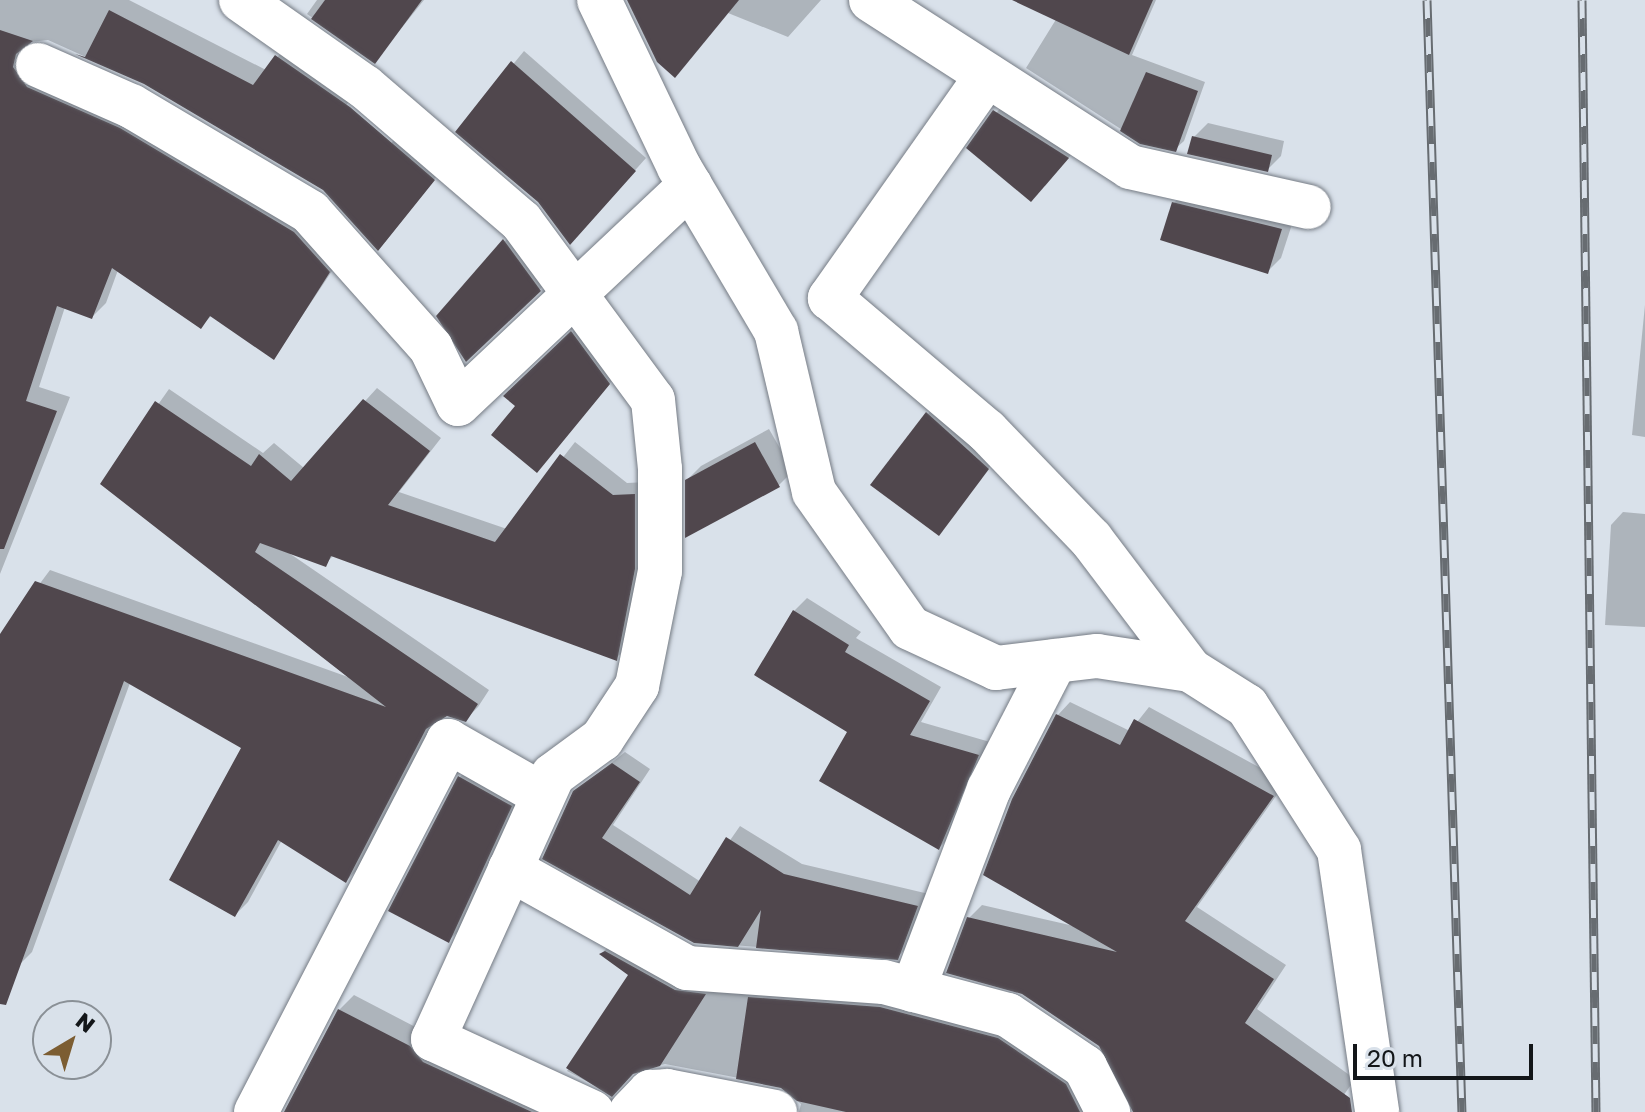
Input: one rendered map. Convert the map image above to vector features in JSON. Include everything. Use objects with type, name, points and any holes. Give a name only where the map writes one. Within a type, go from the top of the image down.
[{"type":"street","points":[[241,0],[365,87],[521,221],[576,291],[653,400],[660,469],[660,571],[637,686],[602,739],[553,775],[433,1039],[592,1112]]},
{"type":"street","points":[[599,0],[690,185],[776,331],[814,492],[910,628],[996,668],[1097,656],[1190,670]]},
{"type":"street","points":[[871,0],[1130,167],[1309,207]]},
{"type":"street","points":[[38,65],[131,106],[310,212],[431,348],[458,404],[690,185]]},
{"type":"street","points":[[986,77],[830,298],[998,442],[1091,539],[1190,670],[1247,706],[1339,850],[1377,1112]]},
{"type":"street","points":[[913,990],[989,789],[1055,661]]},
{"type":"street","points":[[256,1112],[448,741],[543,795]]},
{"type":"street","points":[[510,869],[687,968],[884,982],[1008,1015],[1085,1067],[1108,1112]]},
{"type":"street","points":[[631,1112],[650,1092],[667,1091],[775,1112]]},
{"type":"building","points":[[325,0],[422,0],[375,64],[311,19]]},
{"type":"building","points":[[627,0],[739,0],[675,78],[657,62]]},
{"type":"building","points":[[1012,0],[1153,0],[1129,55]]},
{"type":"building","points":[[109,10],[253,85],[275,55],[350,107],[435,180],[378,251],[323,190],[144,84],[75,54],[85,57]]},
{"type":"building","points":[[0,30],[33,41],[16,54],[13,67],[27,87],[120,128],[294,232],[330,272],[274,360],[210,316],[201,329],[112,268],[92,319],[57,306],[26,401],[57,411],[4,549],[0,549]]},
{"type":"building","points":[[511,61],[636,171],[570,245],[538,202],[455,132]]},
{"type":"building","points":[[1146,72],[1198,91],[1176,152],[1140,144],[1120,131]]},
{"type":"building","points":[[993,110],[1069,158],[1031,202],[966,148]]},
{"type":"building","points":[[1192,136],[1272,155],[1268,172],[1187,154]]},
{"type":"building","points":[[1172,202],[1282,229],[1268,274],[1160,240]]},
{"type":"building","points":[[503,239],[541,291],[466,362],[436,316]]},
{"type":"building","points":[[571,331],[610,384],[537,473],[491,435],[515,406],[503,396]]},
{"type":"building","points":[[363,399],[430,451],[388,505],[495,542],[560,454],[613,495],[635,494],[635,569],[617,661],[331,556],[326,567],[260,543],[255,552],[478,704],[466,722],[447,716],[426,729],[346,883],[278,840],[235,917],[169,880],[241,748],[124,681],[6,1005],[0,1004],[0,634],[35,581],[386,707],[100,484],[155,401],[251,466],[259,454],[291,481]]},
{"type":"building","points":[[926,412],[989,469],[939,536],[870,485]]},
{"type":"building","points":[[755,442],[780,487],[685,538],[685,480]]},
{"type":"building","points":[[793,610],[849,645],[845,652],[930,701],[910,735],[979,755],[939,850],[819,781],[847,732],[754,675]]},
{"type":"building","points":[[1056,714],[1120,745],[1134,719],[1274,796],[1185,921],[1274,979],[1245,1023],[1350,1098],[1352,1112],[1133,1112],[1099,1046],[1022,994],[946,973],[967,917],[1117,952],[983,875],[1012,799]]},
{"type":"building","points":[[612,763],[640,782],[602,838],[690,895],[726,837],[784,874],[918,906],[898,960],[756,948],[761,910],[738,947],[694,943],[542,859],[573,791]]},
{"type":"building","points":[[458,776],[512,806],[449,943],[388,911]]},
{"type":"building","points":[[605,951],[675,990],[706,994],[660,1066],[633,1074],[612,1097],[566,1068],[628,975],[599,954]]},
{"type":"building","points":[[748,997],[880,1007],[998,1038],[1066,1084],[1080,1112],[846,1112],[797,1101],[781,1088],[736,1079]]},
{"type":"building","points":[[338,1009],[410,1046],[423,1062],[532,1112],[284,1112]]},
{"type":"railway","points":[[1427,0],[1462,1112]]},
{"type":"railway","points":[[1582,0],[1596,1112]]}]
